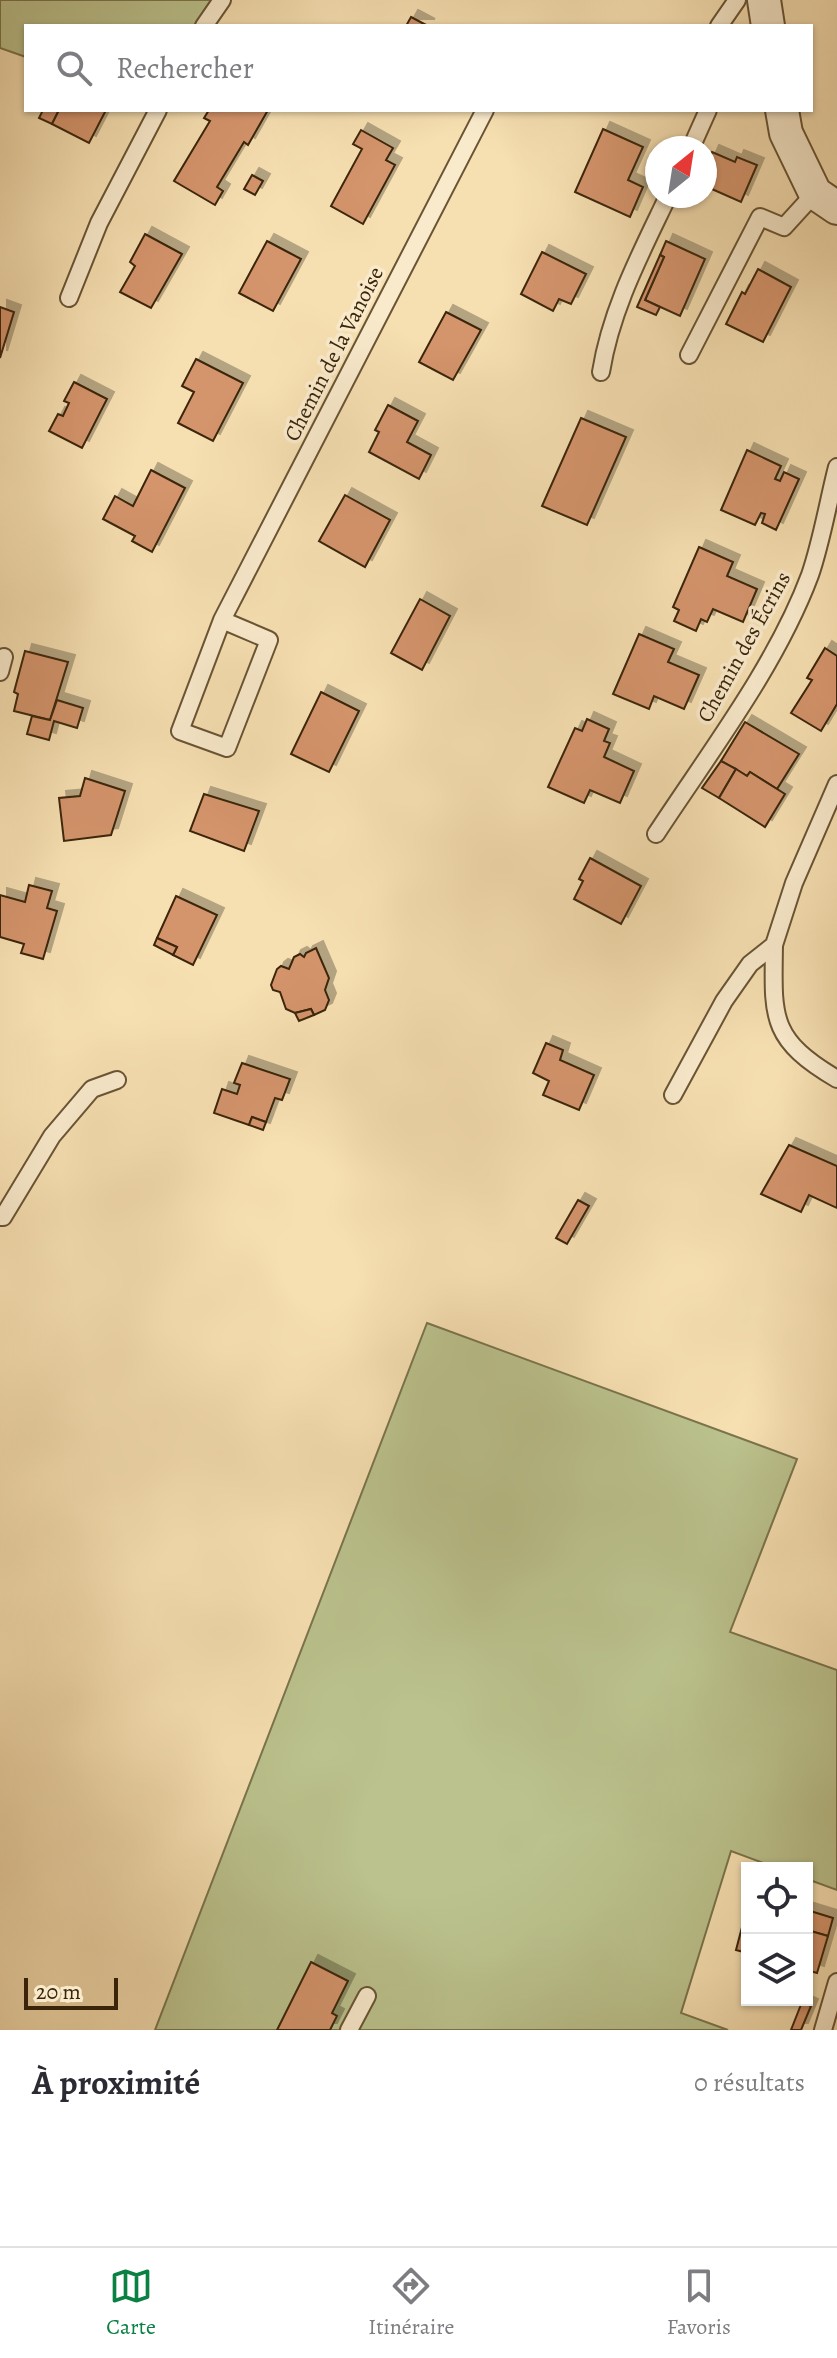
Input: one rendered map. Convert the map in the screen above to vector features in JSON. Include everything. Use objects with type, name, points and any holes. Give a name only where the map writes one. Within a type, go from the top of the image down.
[{"type":"street","points":[[764,0],[768,24]]},
{"type":"street","points":[[782,112],[786,133],[826,201]]},
{"type":"lane","points":[[205,24],[222,0]]},
{"type":"lane","points":[[720,24],[737,0]]},
{"type":"lane","points":[[750,24],[764,0]]},
{"type":"lane","points":[[69,298],[99,223],[157,112]]},
{"type":"lane","name":"Chemin de la Vanoise","points":[[222,620],[269,640],[227,748],[180,731],[222,620],[484,112]]},
{"type":"lane","points":[[696,136],[707,112]]},
{"type":"lane","points":[[689,355],[760,217],[784,227],[826,201]]},
{"type":"lane","points":[[601,372],[606,340],[628,280],[662,208]]},
{"type":"lane","name":"Chemin des Écrins","points":[[656,834],[755,682],[795,610],[811,572],[837,467]]},
{"type":"lane","points":[[837,784],[829,818],[794,883],[774,945],[772,988],[779,1024],[804,1058],[837,1079]]},
{"type":"lane","points":[[673,1095],[724,1001],[750,964],[774,945]]},
{"type":"lane","points":[[0,1217],[3,1217],[52,1136],[72,1112],[92,1089],[117,1080]]},
{"type":"lane","points":[[823,2030],[837,1982]]},
{"type":"lane","points":[[349,2030],[367,1996]]},
{"type":"green space","points":[[0,0],[211,0],[195,24],[24,24],[24,56],[0,48]]},
{"type":"green space","points":[[427,1323],[797,1459],[730,1632],[837,1670],[837,1890],[813,1881],[813,1862],[761,1862],[731,1851],[681,2013],[728,2030],[155,2030]]},
{"type":"building","points":[[411,17],[424,24],[407,24]]},
{"type":"building","points":[[42,112],[58,112],[52,124],[39,118]]},
{"type":"building","points":[[58,112],[105,112],[89,143],[52,124]]},
{"type":"building","points":[[208,112],[267,112],[248,145],[244,142],[217,187],[223,191],[215,205],[174,181],[210,121],[204,118]]},
{"type":"building","points":[[603,129],[643,147],[628,180],[643,187],[630,217],[575,192]]},
{"type":"building","points":[[361,130],[393,148],[386,160],[395,165],[363,224],[331,206],[362,149],[353,144]]},
{"type":"building","points":[[717,154],[735,162],[737,157],[757,165],[741,202],[717,191]]},
{"type":"building","points":[[252,175],[263,181],[255,195],[244,189]]},
{"type":"building","points":[[145,234],[182,254],[151,308],[120,292],[135,266],[130,262]]},
{"type":"building","points":[[267,241],[301,259],[273,311],[239,293]]},
{"type":"building","points":[[666,241],[705,259],[680,316],[645,300],[664,257],[660,255]]},
{"type":"building","points":[[542,252],[586,274],[571,304],[559,299],[553,311],[521,294]]},
{"type":"building","points":[[660,255],[664,257],[645,300],[660,307],[656,315],[637,307]]},
{"type":"building","points":[[758,269],[791,287],[763,342],[726,324]]},
{"type":"building","points":[[0,307],[14,312],[0,358]]},
{"type":"building","points":[[446,312],[481,330],[453,380],[419,362]]},
{"type":"building","points":[[196,359],[243,383],[213,441],[178,423],[194,392],[182,386]]},
{"type":"building","points":[[74,382],[107,399],[82,448],[49,431],[58,414],[63,416],[69,403],[64,401]]},
{"type":"building","points":[[388,405],[418,421],[407,442],[431,455],[419,479],[369,452],[379,432],[375,430]]},
{"type":"building","points":[[581,418],[626,437],[587,525],[542,506]]},
{"type":"building","points":[[747,450],[781,466],[775,479],[780,481],[784,472],[799,479],[776,530],[762,523],[765,514],[761,513],[755,525],[721,510]]},
{"type":"building","points":[[151,470],[185,488],[152,552],[132,541],[135,536],[103,519],[115,496],[133,506]]},
{"type":"building","points":[[345,495],[390,520],[365,567],[319,541]]},
{"type":"building","points":[[699,547],[733,562],[727,576],[757,589],[743,622],[713,609],[707,622],[701,619],[696,631],[674,621],[679,610],[673,607]]},
{"type":"building","points":[[420,599],[450,616],[422,670],[391,653]]},
{"type":"building","points":[[639,634],[674,649],[668,662],[699,675],[684,709],[654,696],[649,709],[613,694]]},
{"type":"building","points":[[825,648],[837,656],[837,704],[821,731],[791,713],[812,680],[807,678]]},
{"type":"building","points":[[25,651],[68,662],[50,720],[14,711],[18,694],[14,692]]},
{"type":"building","points":[[321,692],[359,711],[329,772],[291,754]]},
{"type":"building","points":[[57,700],[83,708],[77,728],[54,721],[49,740],[27,734],[32,716],[50,720]]},
{"type":"building","points":[[587,719],[609,729],[604,741],[610,743],[604,757],[634,771],[620,803],[590,790],[584,803],[548,787],[575,728],[582,731]]},
{"type":"building","points":[[745,722],[799,754],[777,789],[750,772],[747,776],[721,761]]},
{"type":"building","points":[[721,761],[736,769],[719,798],[702,788]]},
{"type":"building","points":[[736,769],[747,776],[750,772],[785,794],[765,827],[719,798]]},
{"type":"building","points":[[85,778],[125,791],[111,835],[64,841],[59,798],[80,796]]},
{"type":"building","points":[[204,794],[259,811],[244,851],[190,831]]},
{"type":"building","points":[[590,858],[641,886],[621,924],[574,899],[583,881],[579,879]]},
{"type":"building","points":[[29,885],[52,891],[47,908],[57,911],[43,959],[21,953],[24,944],[0,937],[0,895],[25,902]]},
{"type":"building","points":[[176,896],[217,915],[193,965],[173,955],[177,947],[157,938]]},
{"type":"building","points":[[157,938],[177,947],[173,955],[154,945]]},
{"type":"building","points":[[316,948],[329,978],[325,990],[329,1000],[325,1010],[314,1015],[311,1009],[295,1013],[286,1009],[280,992],[273,990],[271,985],[277,969],[281,966],[289,969],[294,957],[300,954],[304,957]]},
{"type":"building","points":[[311,1009],[314,1015],[299,1021],[295,1013]]},
{"type":"building","points":[[546,1043],[563,1050],[560,1060],[594,1075],[579,1110],[543,1095],[549,1081],[533,1073]]},
{"type":"building","points":[[242,1063],[290,1079],[282,1100],[275,1098],[266,1122],[252,1117],[249,1125],[214,1113],[222,1089],[237,1094],[240,1085],[234,1083]]},
{"type":"building","points":[[252,1117],[266,1122],[263,1130],[249,1125]]},
{"type":"building","points":[[789,1145],[837,1166],[837,1208],[809,1195],[801,1212],[761,1194]]},
{"type":"building","points":[[578,1200],[589,1206],[567,1244],[556,1238]]},
{"type":"building","points":[[813,1912],[833,1918],[828,1936],[813,1932]]},
{"type":"building","points":[[741,1931],[741,1951],[736,1950]]},
{"type":"building","points":[[813,1932],[828,1936],[817,1973],[813,1972]]},
{"type":"building","points":[[311,1962],[348,1981],[332,2013],[337,2016],[330,2030],[277,2030]]},
{"type":"building","points":[[800,2006],[811,2006],[801,2030],[791,2030]]}]
